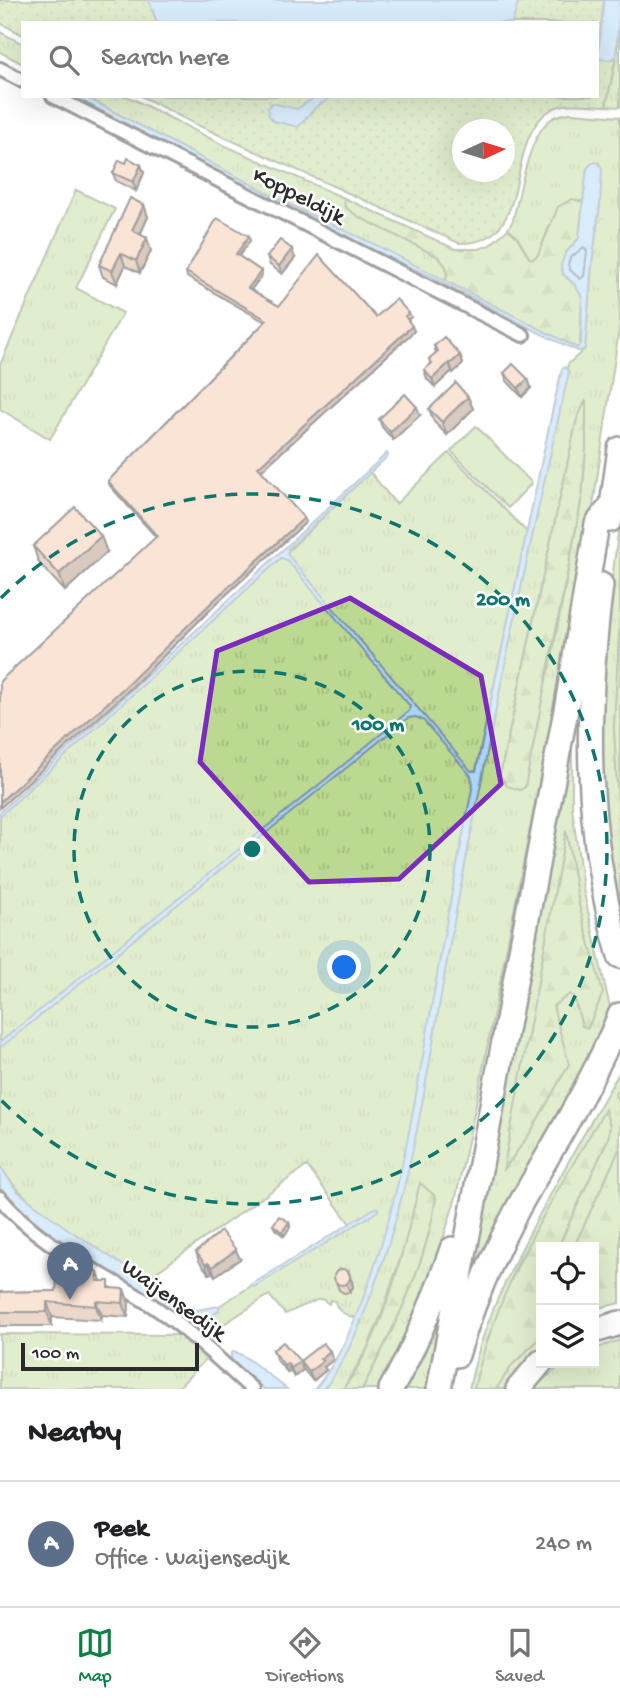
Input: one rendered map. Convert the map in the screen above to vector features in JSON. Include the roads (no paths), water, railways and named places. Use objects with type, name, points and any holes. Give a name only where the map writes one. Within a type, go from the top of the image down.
[{"type":"highway","points":[[620,449],[598,612],[589,733],[593,819],[599,866],[620,956]]},
{"type":"highway","points":[[439,1389],[563,725],[597,524],[612,506]]},
{"type":"highway","points":[[449,1389],[472,1308],[494,1258],[517,1210],[580,1099],[620,1015]]},
{"type":"highway","points":[[391,1389],[412,1352],[430,1311],[480,1163]]},
{"type":"highway","points":[[599,1329],[620,1323]]},
{"type":"highway","points":[[518,1389],[536,1368]]},
{"type":"street","points":[[0,69],[21,80]]},
{"type":"street","name":"Koppeldijk","points":[[57,98],[523,335]]},
{"type":"street","name":"Waijensedijk","points":[[0,1198],[12,1213],[50,1244],[155,1308],[252,1389]]},
{"type":"water","points":[[149,0],[519,0],[513,21],[156,21]]},
{"type":"water","points":[[604,0],[620,0],[616,57],[609,60],[600,59]]},
{"type":"water","points":[[77,98],[88,98],[294,207],[374,244],[577,348],[581,344],[582,297],[575,285],[563,274],[561,265],[565,254],[579,238],[587,168],[593,162],[599,163],[602,169],[600,204],[585,349],[578,351],[441,281],[289,209]]},
{"type":"water","points":[[314,98],[330,98],[316,107],[298,127],[274,121],[269,116],[268,108],[272,103],[297,109]]},
{"type":"water","points":[[565,367],[569,372],[495,715],[454,922],[422,1104],[402,1195],[390,1240],[355,1336],[328,1384],[323,1389],[315,1389],[338,1355],[354,1321],[377,1259],[398,1184],[473,784],[471,776],[423,720],[408,718],[0,1048],[0,1042],[352,758],[409,711],[410,706],[287,560],[281,558],[0,816],[0,812],[387,453],[388,456],[288,549],[287,554],[471,771],[476,771],[554,403],[562,369]]},
{"type":"water","points":[[0,1166],[17,1191],[65,1227],[188,1308],[197,1310],[219,1306],[219,1310],[207,1320],[207,1326],[202,1330],[196,1328],[73,1249],[4,1195],[0,1189]]},
{"type":"water","points":[[378,1208],[378,1211],[254,1287],[251,1285]]},
{"type":"water","points":[[234,1351],[287,1389],[264,1389],[231,1361]]},
{"type":"place","name":"Peek","points":[[70,1300]]}]
